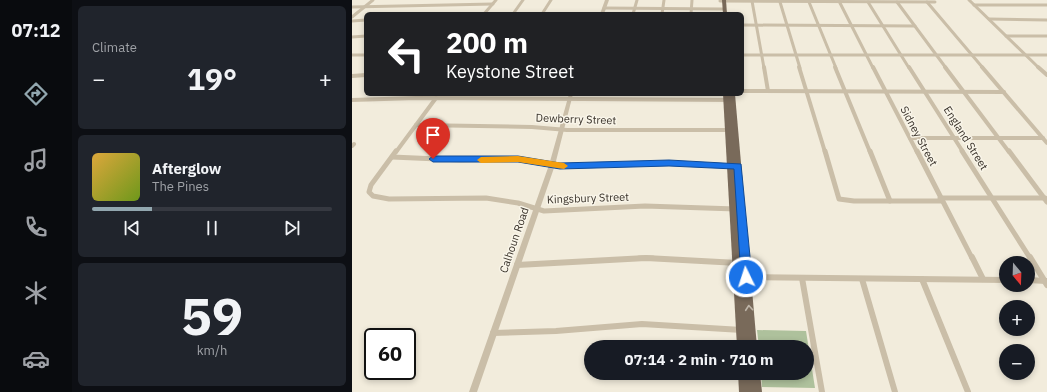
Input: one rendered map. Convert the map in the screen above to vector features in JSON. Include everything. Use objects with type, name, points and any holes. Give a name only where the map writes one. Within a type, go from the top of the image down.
[{"type":"main road","points":[[722,1],[723,11]]},
{"type":"main road","points":[[729,97],[737,209],[745,264],[742,277],[740,330],[741,340]]},
{"type":"main road","points":[[737,209],[736,263],[742,277],[752,340]]},
{"type":"main road","points":[[744,380],[745,392]]},
{"type":"main road","points":[[755,380],[756,392]]},
{"type":"street","points":[[352,17],[373,0]]},
{"type":"street","points":[[486,12],[496,0]]},
{"type":"street","points":[[514,12],[523,0]]},
{"type":"street","points":[[543,12],[551,0]]},
{"type":"street","points":[[603,12],[607,0]]},
{"type":"street","points":[[633,12],[637,0]]},
{"type":"street","points":[[662,12],[664,0]]},
{"type":"street","points":[[691,12],[692,0]]},
{"type":"street","points":[[969,0],[1047,75]]},
{"type":"street","points":[[722,1],[934,1]]},
{"type":"street","points":[[753,1],[768,91]]},
{"type":"street","points":[[782,1],[796,55],[839,199],[890,201],[992,198],[1046,199]]},
{"type":"street","points":[[812,1],[819,26],[890,201]]},
{"type":"street","name":"Sidney Street","points":[[842,1],[851,26],[983,279]]},
{"type":"street","name":"England Street","points":[[868,2],[1046,282]]},
{"type":"street","points":[[897,2],[1046,199]]},
{"type":"street","points":[[927,2],[1047,143]]},
{"type":"street","points":[[352,7],[493,4]]},
{"type":"street","points":[[974,5],[1047,5]]},
{"type":"street","points":[[604,8],[663,8],[723,11]]},
{"type":"street","points":[[352,21],[364,20]]},
{"type":"street","points":[[989,20],[1047,20]]},
{"type":"street","points":[[744,25],[915,26]]},
{"type":"street","points":[[352,37],[364,36]]},
{"type":"street","points":[[1006,36],[1047,36]]},
{"type":"street","points":[[352,55],[364,55]]},
{"type":"street","points":[[744,55],[1047,55]]},
{"type":"street","points":[[352,76],[364,76]]},
{"type":"street","points":[[744,91],[1004,92]]},
{"type":"street","points":[[647,100],[648,96]]},
{"type":"street","points":[[687,100],[688,96]]},
{"type":"street","points":[[352,100],[416,98],[530,99],[570,97],[687,100],[729,97]]},
{"type":"street","name":"Calhoun Road","points":[[473,392],[552,165],[570,97]]},
{"type":"street","points":[[392,157],[436,98]]},
{"type":"street","name":"Dewberry Street","points":[[416,125],[532,126],[562,129],[732,130]]},
{"type":"street","points":[[910,138],[1043,138]]},
{"type":"street","points":[[392,157],[461,160],[518,159],[552,165],[585,166],[669,163],[734,166]]},
{"type":"street","name":"Kingsbury Street","points":[[392,157],[371,185],[369,192],[373,196],[389,199],[486,198],[518,203],[536,210],[645,206],[737,209]]},
{"type":"street","points":[[517,265],[646,258],[745,264]]},
{"type":"street","points":[[742,277],[999,280]]},
{"type":"street","points":[[802,278],[822,392]]},
{"type":"street","points":[[862,279],[895,392]]},
{"type":"street","points":[[922,279],[968,392]]},
{"type":"street","points":[[1035,281],[1046,282]]},
{"type":"street","points":[[493,333],[556,331],[630,325],[751,330]]},
{"type":"green space","points":[[757,330],[806,331],[807,340],[758,340]]},
{"type":"green space","points":[[762,380],[814,380],[815,388],[762,387]]},
{"type":"slow traffic","points":[[481,160],[518,159],[564,166]]},
{"type":"route","points":[[433,159],[518,159],[560,166],[669,163],[738,166],[746,277]]}]
